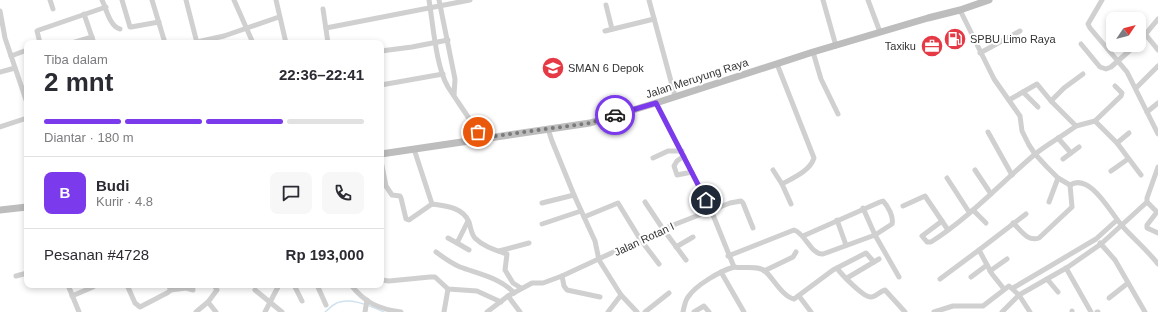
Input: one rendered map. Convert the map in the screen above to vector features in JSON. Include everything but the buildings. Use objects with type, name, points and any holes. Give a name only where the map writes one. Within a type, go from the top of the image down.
[{"type":"main road","name":"Jalan Meruyung Raya","points":[[384,154],[590,123],[813,52],[960,10],[978,2],[990,0]]},
{"type":"main road","points":[[0,210],[24,207]]},
{"type":"street","points":[[50,0],[53,9]]},
{"type":"street","points":[[102,0],[113,24],[116,28],[120,29]]},
{"type":"street","points":[[122,0],[131,27],[159,22]]},
{"type":"street","points":[[152,0],[164,40]]},
{"type":"street","points":[[186,0],[196,40]]},
{"type":"street","points":[[234,0],[252,40]]},
{"type":"street","points":[[276,0],[285,40]]},
{"type":"street","points":[[429,0],[443,74],[448,86],[481,138]]},
{"type":"street","points":[[326,28],[430,7],[439,3],[470,0]]},
{"type":"street","points":[[649,0],[675,96]]},
{"type":"street","points":[[823,0],[836,46]]},
{"type":"street","points":[[868,0],[880,32]]},
{"type":"street","points":[[1102,0],[1088,24],[1127,72],[1158,134]]},
{"type":"street","points":[[439,3],[455,79],[454,95]]},
{"type":"street","points":[[606,5],[612,29]]},
{"type":"street","points":[[39,40],[37,33],[39,30],[106,7]]},
{"type":"street","points":[[323,9],[328,40]]},
{"type":"street","points":[[960,10],[980,53],[1001,91],[1020,116],[1022,131],[1035,154],[1058,178],[1070,185]]},
{"type":"street","points":[[0,13],[2,39],[11,56],[24,94]]},
{"type":"street","points":[[84,14],[93,40]]},
{"type":"street","points":[[206,40],[224,36],[279,18]]},
{"type":"street","points":[[605,31],[654,19]]},
{"type":"street","points":[[1158,21],[1146,35],[1158,50]]},
{"type":"street","points":[[980,53],[1020,31]]},
{"type":"street","points":[[81,40],[92,36]]},
{"type":"street","points":[[384,51],[448,40]]},
{"type":"street","points":[[1081,44],[1104,69],[1110,68],[1128,52]]},
{"type":"street","points":[[11,56],[24,51]]},
{"type":"street","points":[[813,52],[821,79],[838,114]]},
{"type":"street","points":[[777,64],[814,158],[812,164],[804,171],[782,184]]},
{"type":"street","points":[[1136,88],[1158,66]]},
{"type":"street","points":[[0,72],[15,68]]},
{"type":"street","points":[[384,84],[443,74]]},
{"type":"street","points":[[1051,101],[1064,88],[1084,74]]},
{"type":"street","points":[[1009,100],[1037,84],[1051,101],[1076,126]]},
{"type":"street","points":[[942,221],[922,237],[930,243],[971,211],[1035,154],[1076,126],[1095,121],[1121,96],[1122,92],[1115,86]]},
{"type":"street","points":[[1023,92],[1038,107]]},
{"type":"street","points":[[656,103],[711,210],[721,232],[728,256],[734,267]]},
{"type":"street","points":[[1147,112],[1158,103]]},
{"type":"street","points":[[0,127],[24,119]]},
{"type":"street","points":[[1095,121],[1117,143],[1141,175]]},
{"type":"street","points":[[548,129],[574,195],[595,241],[599,260],[621,295],[636,312]]},
{"type":"street","points":[[988,132],[1012,175]]},
{"type":"street","points":[[1117,143],[1129,133]]},
{"type":"street","points":[[1058,138],[1071,153]]},
{"type":"street","points":[[1063,159],[1079,147]]},
{"type":"street","points":[[414,149],[432,204]]},
{"type":"street","points":[[653,158],[668,151],[683,154]]},
{"type":"street","points":[[683,154],[674,166],[677,175],[692,172]]},
{"type":"street","points":[[1111,171],[1128,159]]},
{"type":"street","points":[[1002,312],[1019,296],[1066,268],[1101,244],[1122,226],[1147,202],[1158,167]]},
{"type":"street","points":[[773,170],[782,184],[791,204]]},
{"type":"street","points":[[975,170],[991,194]]},
{"type":"street","points":[[947,178],[971,211],[986,223]]},
{"type":"street","points":[[1049,202],[1058,178]]},
{"type":"street","points":[[1070,185],[1078,182],[1091,188],[1100,196],[1122,226],[1158,264]]},
{"type":"street","points":[[1013,223],[1029,238],[1039,238],[1072,207],[1070,185]]},
{"type":"street","points":[[384,187],[392,195],[400,196],[407,220],[432,204],[458,210],[468,221],[476,240],[507,254],[505,270],[517,290]]},
{"type":"street","points":[[542,203],[574,195]]},
{"type":"street","points":[[903,206],[925,196],[948,230]]},
{"type":"street","name":"Jalan Rotan I","points":[[487,312],[517,290],[532,283],[543,283],[562,276],[595,260],[599,260],[640,239],[730,202],[741,201],[743,203],[753,228]]},
{"type":"street","points":[[728,256],[794,230],[803,236],[816,252],[820,254],[875,235],[892,224],[893,219],[886,203],[883,201],[863,208],[803,236]]},
{"type":"street","points":[[456,202],[458,210]]},
{"type":"street","points":[[646,202],[663,229],[686,260]]},
{"type":"street","points":[[1147,202],[1158,212],[1147,225],[1147,228],[1158,233]]},
{"type":"street","points":[[584,217],[618,203],[640,239],[659,264]]},
{"type":"street","points":[[863,208],[875,235],[899,277]]},
{"type":"street","points":[[542,224],[581,211]]},
{"type":"street","points":[[940,279],[1026,214]]},
{"type":"street","points":[[837,220],[846,245]]},
{"type":"street","points":[[1013,288],[1096,239],[1117,220]]},
{"type":"street","points":[[457,243],[468,221]]},
{"type":"street","points":[[676,247],[693,237]]},
{"type":"street","points":[[448,238],[469,250]]},
{"type":"street","points":[[1096,239],[1115,260],[1145,312]]},
{"type":"street","points":[[499,251],[529,243]]},
{"type":"street","points":[[979,250],[990,271],[1004,288]]},
{"type":"street","points":[[436,252],[446,260],[500,281],[517,290]]},
{"type":"street","points":[[764,270],[793,257],[796,252]]},
{"type":"street","points":[[683,312],[691,293],[712,276],[734,267],[764,270],[792,299],[799,296],[837,268],[866,253],[877,261],[846,278]]},
{"type":"street","points":[[990,271],[1007,259]]},
{"type":"street","points":[[971,277],[988,265]]},
{"type":"street","points":[[837,268],[868,297],[872,297],[885,290],[905,312]]},
{"type":"street","points":[[1066,268],[1091,312]]},
{"type":"street","points":[[721,272],[744,312]]},
{"type":"street","points":[[16,276],[24,274]]},
{"type":"street","points":[[562,276],[564,286],[567,290],[600,297]]},
{"type":"street","points":[[384,280],[430,277],[435,278],[448,289],[477,291],[501,302]]},
{"type":"street","points":[[1048,279],[1058,292]]},
{"type":"street","points":[[1109,298],[1128,283]]},
{"type":"street","points":[[934,312],[953,306],[983,306],[1004,288],[1009,286],[1013,288],[1030,312]]},
{"type":"street","points":[[69,288],[79,312]]},
{"type":"street","points":[[72,296],[91,288]]},
{"type":"street","points":[[128,288],[135,303],[140,306],[167,293],[170,288],[186,288],[193,290]]},
{"type":"street","points":[[196,312],[208,302],[217,290],[216,288]]},
{"type":"street","points":[[265,312],[277,288]]},
{"type":"street","points":[[296,288],[302,301]]},
{"type":"street","points":[[318,288],[326,305]]},
{"type":"street","points":[[353,288],[360,296],[366,308],[401,312]]},
{"type":"street","points":[[444,312],[448,289]]},
{"type":"street","points":[[255,290],[282,312]]},
{"type":"street","points":[[645,312],[669,293]]},
{"type":"street","points":[[608,312],[621,295]]},
{"type":"street","points":[[508,296],[520,312]]},
{"type":"street","points":[[799,296],[811,312]]},
{"type":"street","points":[[208,302],[216,312]]},
{"type":"street","points":[[694,312],[704,306],[710,312]]},
{"type":"waterway","points":[[325,312],[335,304],[347,301],[360,303],[384,312]]},
{"type":"way so far","points":[[478,132],[481,138],[590,123],[615,115]]},
{"type":"place","name":"SPBU Limo Raya","points":[[955,39]]},
{"type":"place","name":"Taxiku","points":[[932,46]]},
{"type":"place","name":"SMAN 6 Depok","points":[[553,68]]},
{"type":"route","points":[[615,115],[656,103],[706,200]]}]
